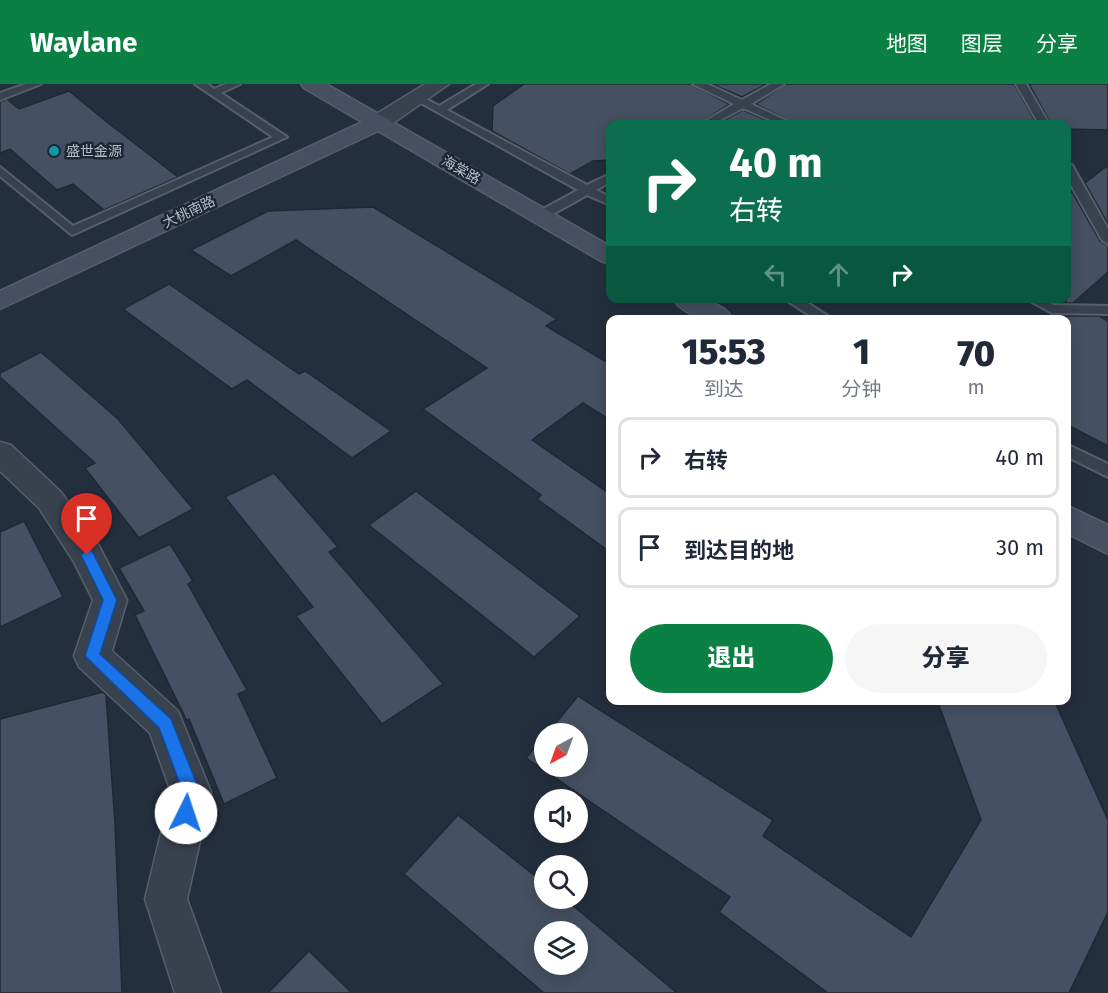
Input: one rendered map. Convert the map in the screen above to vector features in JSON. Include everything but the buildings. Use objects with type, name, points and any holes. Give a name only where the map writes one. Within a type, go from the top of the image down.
[{"type":"street","name":"海棠路","points":[[311,84],[606,254]]},
{"type":"street","points":[[378,123],[440,84]]},
{"type":"street","name":"大桃南路","points":[[0,301],[378,123]]},
{"type":"street","points":[[693,303],[713,315]]},
{"type":"street","points":[[0,453],[50,500],[87,555],[110,600],[92,656],[165,723],[191,792],[166,899],[198,993]]},
{"type":"street","points":[[1071,520],[1108,541]]},
{"type":"lane","points":[[0,97],[36,84]]},
{"type":"lane","points":[[0,170],[72,231],[281,137],[200,84]]},
{"type":"lane","points":[[213,93],[235,84]]},
{"type":"lane","points":[[440,110],[483,84]]},
{"type":"lane","points":[[698,84],[779,120]]},
{"type":"lane","points":[[713,120],[779,84]]},
{"type":"lane","points":[[1021,84],[1042,120]]},
{"type":"lane","points":[[417,98],[606,200]]},
{"type":"lane","points":[[1071,174],[1108,240]]},
{"type":"lane","points":[[540,216],[606,179]]},
{"type":"lane","points":[[798,303],[819,315]]},
{"type":"lane","points":[[1041,303],[1052,309],[1108,310]]},
{"type":"lane","points":[[1071,452],[1108,471]]},
{"type":"place","name":"盛世金源","points":[[54,151]]},
{"type":"route","points":[[87,555],[110,600],[92,656],[165,723],[191,792],[186,813]]}]
